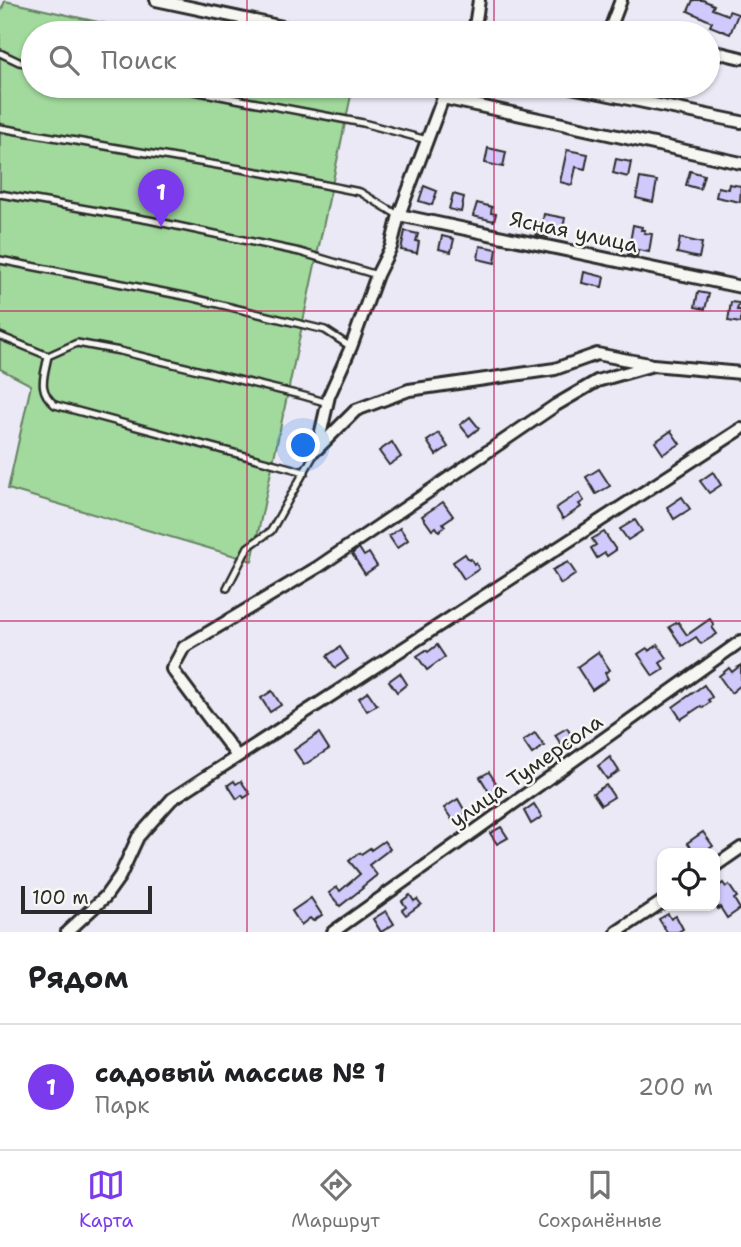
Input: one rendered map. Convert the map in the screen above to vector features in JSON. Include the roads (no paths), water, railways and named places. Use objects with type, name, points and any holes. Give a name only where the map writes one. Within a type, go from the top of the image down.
[{"type":"street","points":[[156,0],[195,5],[261,21]]},
{"type":"street","points":[[476,21],[479,0]]},
{"type":"street","points":[[613,21],[621,0]]},
{"type":"street","points":[[720,53],[741,58]]},
{"type":"street","points":[[317,449],[328,403],[377,275],[391,247],[399,215],[443,98],[741,163]]},
{"type":"street","points":[[624,98],[741,122]]},
{"type":"street","name":"Ясная улица","points":[[399,215],[741,287]]},
{"type":"street","points":[[317,449],[356,410],[409,390],[555,369],[597,354],[653,365],[741,373]]},
{"type":"street","points":[[237,756],[172,669],[184,647],[318,567],[556,405],[597,381],[653,365]]},
{"type":"street","points":[[67,932],[105,897],[120,876],[138,837],[172,799],[741,429]]},
{"type":"street","name":"улица Тумерсола","points":[[333,932],[741,641]]},
{"type":"street","points":[[720,863],[741,848]]},
{"type":"street","points":[[617,932],[657,904]]},
{"type":"lane","points":[[0,53],[21,62]]},
{"type":"lane","points":[[232,98],[363,122],[427,140]]},
{"type":"lane","points":[[0,128],[187,159],[360,192],[399,215]]},
{"type":"lane","points":[[0,194],[149,220],[300,252],[377,275]]},
{"type":"lane","points":[[0,260],[213,303],[325,330],[351,347]]},
{"type":"lane","points":[[0,336],[48,356],[77,343],[120,351],[328,403]]},
{"type":"lane","points":[[48,356],[43,387],[47,398],[55,405],[304,472]]},
{"type":"lane","points":[[227,588],[248,547],[271,531],[317,449]]},
{"type":"place","name":"садовый массив № 1","points":[[161,227]]}]
